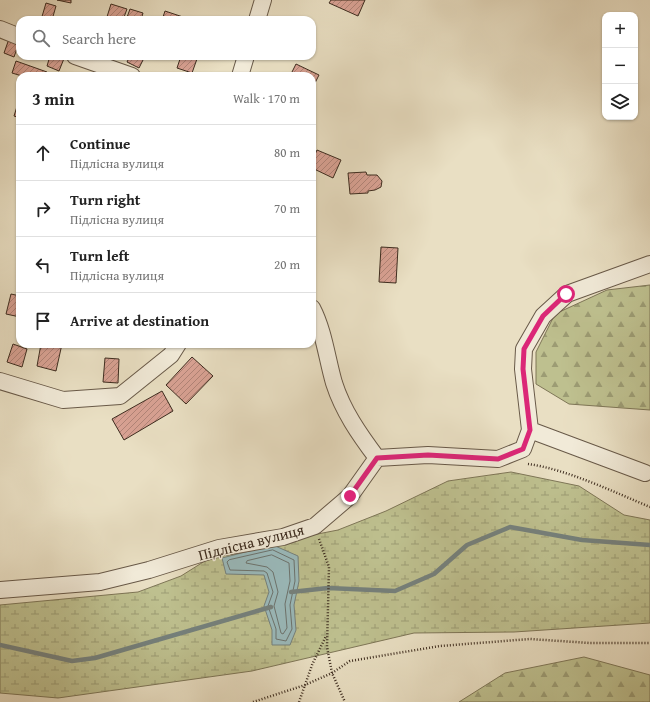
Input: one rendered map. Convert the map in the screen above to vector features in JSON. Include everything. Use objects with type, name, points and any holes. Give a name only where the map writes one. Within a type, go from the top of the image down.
[{"type":"street","points":[[258,16],[263,0]]},
{"type":"street","points":[[0,30],[16,35]]},
{"type":"street","points":[[87,60],[121,72]]},
{"type":"street","points":[[241,72],[245,60]]},
{"type":"street","points":[[316,320],[335,384],[350,422],[377,458],[428,455],[498,459],[523,449],[530,430],[523,369],[524,349],[543,316],[566,294],[650,264]]},
{"type":"street","points":[[0,381],[63,400],[120,396],[171,354],[175,348]]},
{"type":"street","points":[[530,430],[645,472]]},
{"type":"street","name":"Підлісна вулиця","points":[[0,590],[100,582],[149,570],[219,548],[283,536],[315,526],[350,496],[377,458]]},
{"type":"path","points":[[525,463],[539,465],[597,485],[650,507]]},
{"type":"path","points":[[315,526],[329,567],[326,647],[332,673],[345,702]]},
{"type":"path","points":[[299,702],[312,665],[327,635]]},
{"type":"path","points":[[253,702],[305,685],[332,673],[350,661],[440,646],[530,639],[590,643],[650,643]]},
{"type":"green space","points":[[650,285],[650,410],[569,404],[536,384],[536,352],[555,314],[607,290]]},
{"type":"green space","points":[[511,472],[579,486],[624,515],[650,520],[650,623],[514,632],[414,633],[252,671],[58,698],[0,693],[0,605],[138,592],[181,576],[216,554],[338,530],[386,511],[448,481]]},
{"type":"green space","points":[[584,657],[650,675],[650,702],[459,702],[505,673]]},
{"type":"water","points":[[273,545],[298,556],[299,581],[294,605],[296,630],[290,645],[272,645],[272,630],[264,606],[269,592],[264,575],[226,574],[222,558]]},
{"type":"building","points":[[57,0],[71,0],[71,3]]},
{"type":"building","points":[[331,0],[365,0],[358,16],[329,3]]},
{"type":"building","points":[[46,3],[56,6],[53,16],[42,16]]},
{"type":"building","points":[[111,4],[127,9],[124,16],[107,16]]},
{"type":"building","points":[[130,9],[143,13],[142,16],[127,16]]},
{"type":"building","points":[[165,11],[180,16],[163,16]]},
{"type":"building","points":[[10,36],[16,38],[16,51],[14,57],[4,53]]},
{"type":"building","points":[[49,60],[63,60],[59,71],[47,66]]},
{"type":"building","points":[[128,60],[143,60],[139,68],[127,62]]},
{"type":"building","points":[[180,60],[197,60],[192,72],[177,68]]},
{"type":"building","points":[[16,61],[47,72],[16,72],[16,74],[12,73]]},
{"type":"building","points":[[296,64],[313,72],[292,72]]},
{"type":"building","points":[[316,74],[319,75],[316,81]]},
{"type":"building","points":[[317,150],[341,160],[333,178],[316,170]]},
{"type":"building","points":[[366,172],[367,175],[377,175],[382,181],[381,187],[368,191],[368,193],[350,194],[348,173]]},
{"type":"building","points":[[381,247],[398,248],[396,283],[379,282]]},
{"type":"building","points":[[11,294],[16,295],[16,316],[6,314]]},
{"type":"building","points":[[13,344],[16,345],[16,348],[27,349],[22,367],[7,362]]},
{"type":"building","points":[[40,348],[61,348],[56,371],[37,366]]},
{"type":"building","points":[[192,357],[213,376],[186,404],[166,385]]},
{"type":"building","points":[[105,358],[119,359],[118,383],[103,382]]},
{"type":"building","points":[[162,391],[173,411],[124,440],[112,419]]},
{"type":"waterway","points":[[291,592],[328,588],[395,591],[434,574],[467,545],[510,527],[582,540],[650,545]]},
{"type":"waterway","points":[[0,645],[72,661],[95,658],[271,607]]},
{"type":"route","points":[[350,496],[377,458],[428,455],[498,459],[523,449],[530,430],[523,369],[524,349],[543,316],[566,294]]}]
